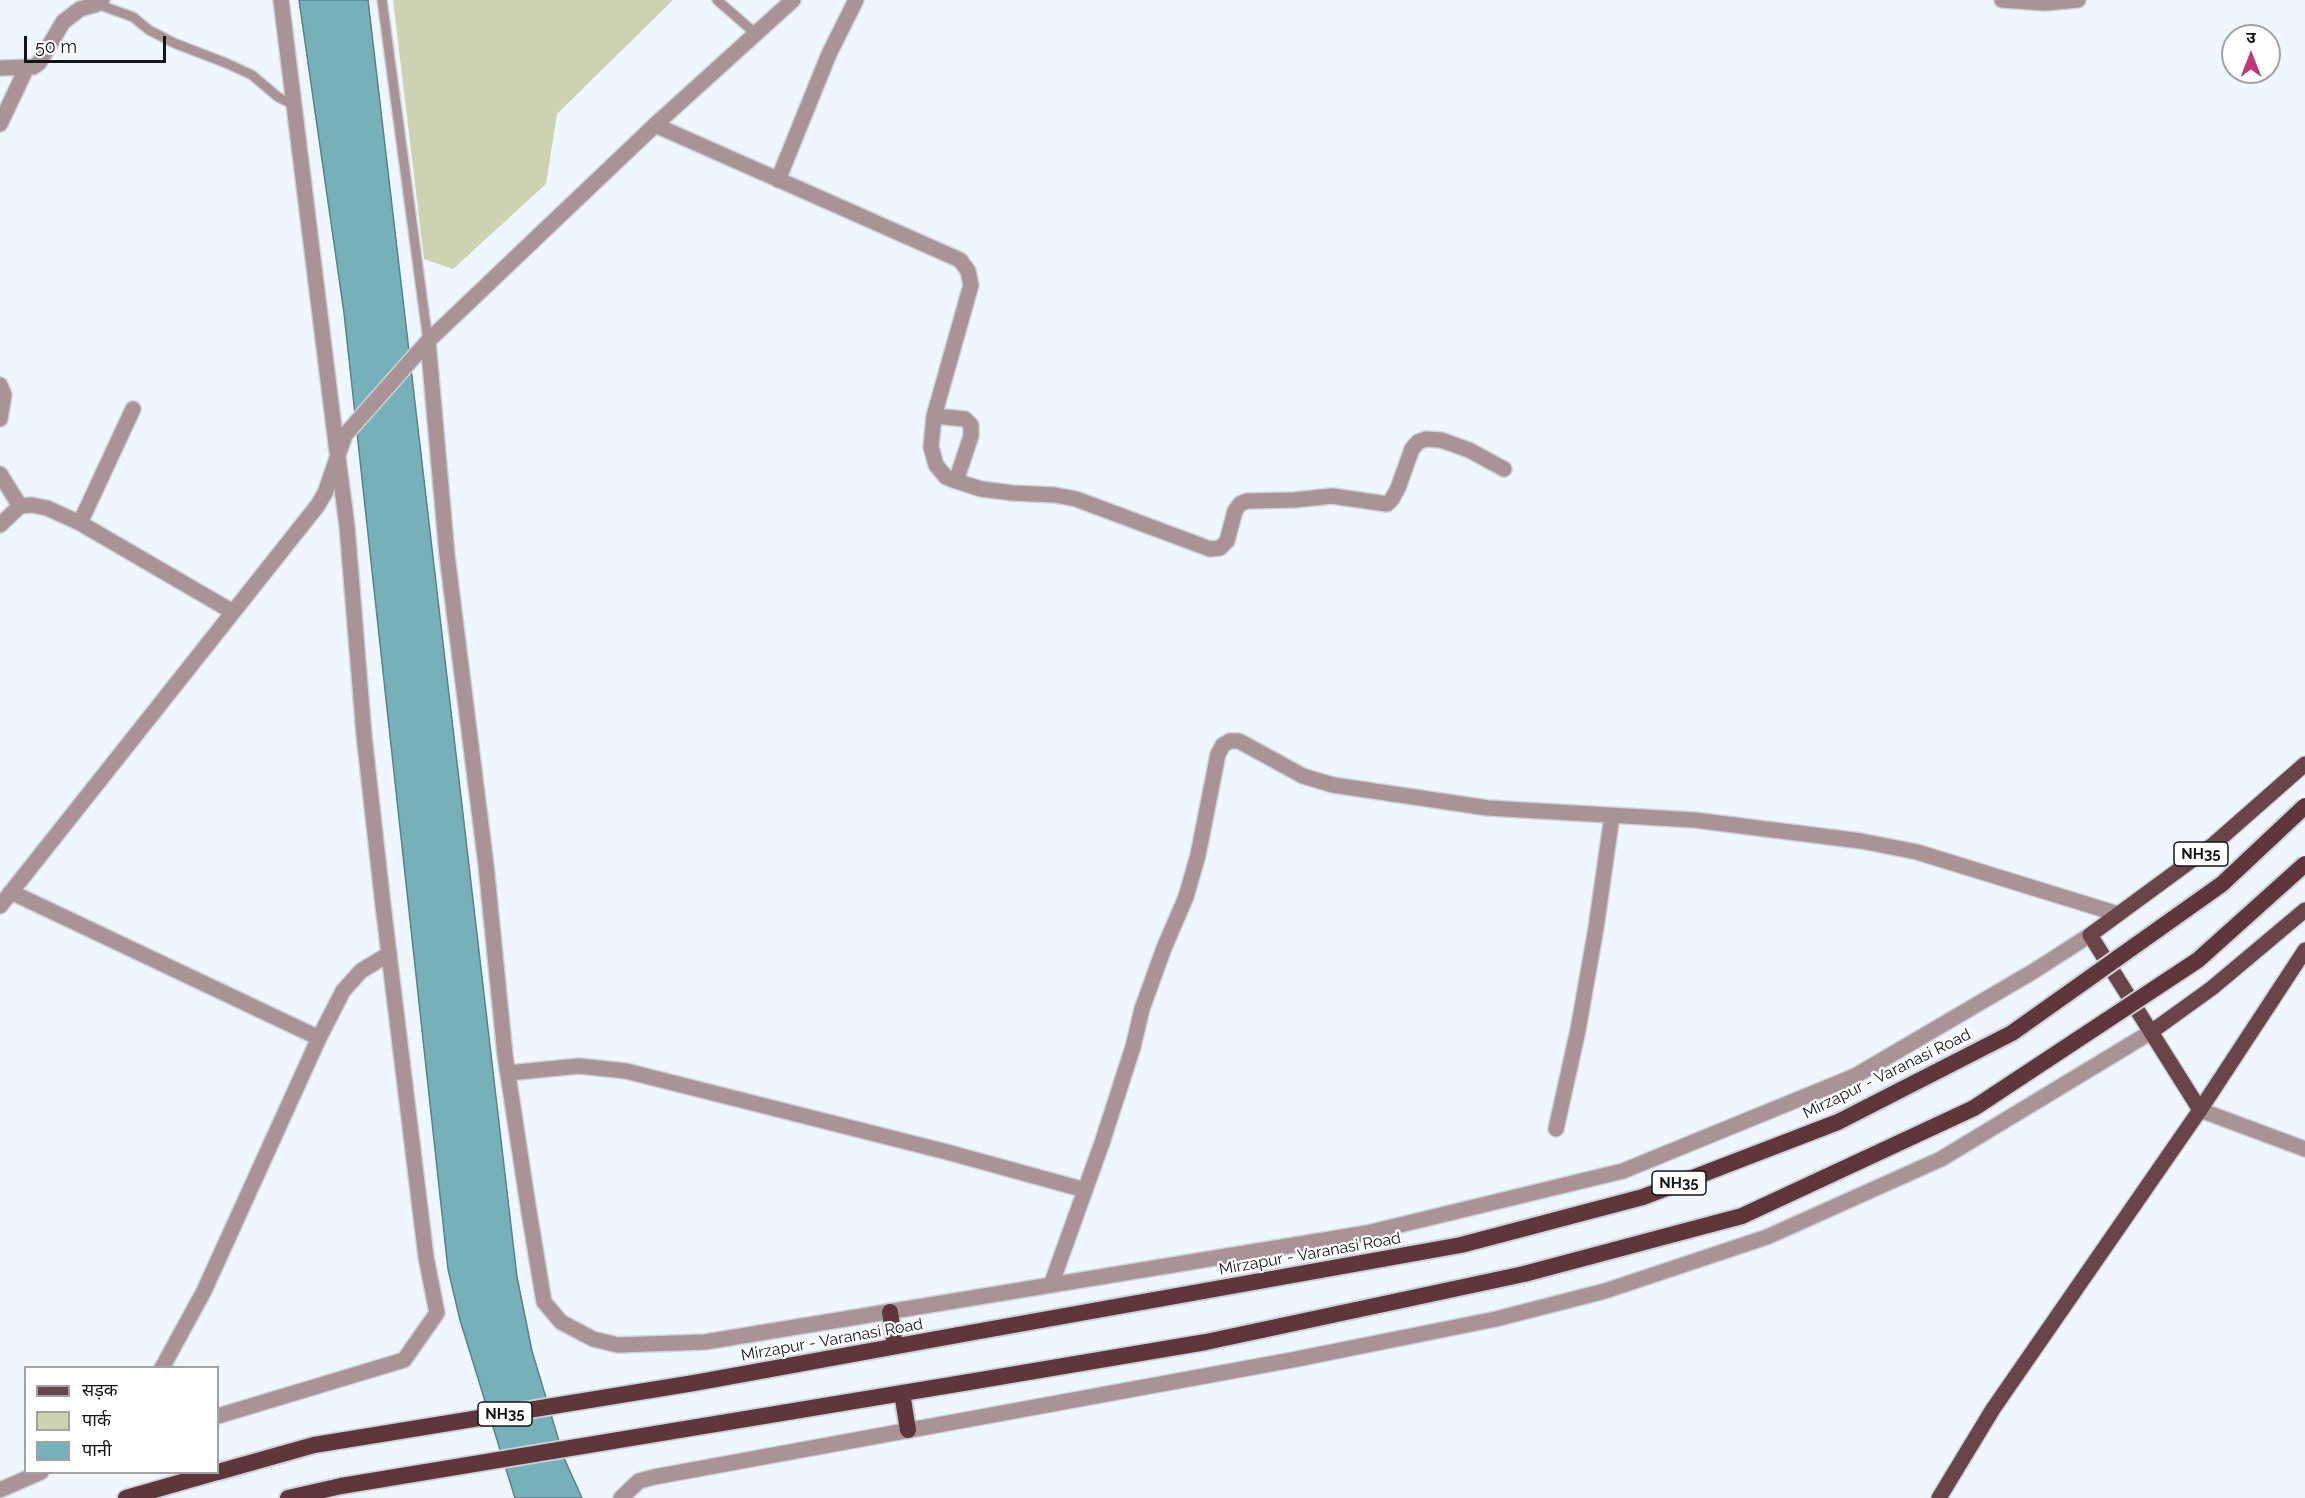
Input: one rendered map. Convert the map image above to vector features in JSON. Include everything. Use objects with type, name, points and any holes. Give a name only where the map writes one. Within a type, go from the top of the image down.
[{"type":"highway","name":"Mirzapur - Varanasi Road","points":[[219,1471],[314,1445],[795,1365],[1461,1245],[1643,1197],[1838,1122],[2012,1033],[2222,884],[2305,806]]},
{"type":"highway","points":[[288,1498],[340,1486],[1206,1342],[1524,1274],[1742,1216],[1974,1108],[2198,960],[2305,864]]},
{"type":"highway","points":[[890,1312],[895,1346]]},
{"type":"highway","points":[[902,1393],[908,1430]]},
{"type":"highway","name":"Mirzapur - Varanasi Road","points":[[126,1498],[210,1474]]},
{"type":"main road","name":"NH35","points":[[2090,935],[2214,844],[2305,764]]},
{"type":"main road","points":[[2151,1032],[2212,988],[2305,910]]},
{"type":"main road","points":[[2090,935],[2200,1110]]},
{"type":"main road","points":[[1939,1498],[1993,1409],[2200,1110],[2305,950]]},
{"type":"street","points":[[219,1416],[404,1360],[437,1313],[426,1257],[389,954],[364,735],[347,526],[281,0]]},
{"type":"street","points":[[0,906],[318,505],[325,493],[337,452],[345,435],[423,347],[655,125],[792,0]]},
{"type":"street","points":[[778,180],[829,54],[856,0]]},
{"type":"street","points":[[2002,0],[2045,3],[2078,0]]},
{"type":"street","points":[[0,68],[27,67],[39,63],[63,22],[80,9],[100,2]]},
{"type":"street","points":[[0,124],[27,67]]},
{"type":"street","points":[[655,125],[960,260],[968,271],[971,285],[934,416],[931,447],[936,465],[946,477],[956,482],[981,489],[1076,499],[1210,549],[1220,548],[1227,541],[1235,511],[1240,504],[1247,501],[1332,496],[1387,504],[1392,500],[1398,488],[1412,449],[1418,442],[1426,439],[1441,440],[1469,450],[1504,468]]},
{"type":"street","points":[[423,347],[486,865],[508,1072],[544,1302],[561,1322],[593,1338],[618,1345],[705,1342],[1367,1233],[1623,1171],[1855,1076],[2034,971],[2090,935]]},
{"type":"street","points":[[0,385],[4,394],[0,419]]},
{"type":"street","points":[[80,523],[133,409]]},
{"type":"street","points":[[934,416],[965,419],[971,425],[971,436],[956,482]]},
{"type":"street","points":[[0,474],[20,506]]},
{"type":"street","points":[[0,525],[20,506],[32,505],[47,508],[80,523],[233,612]]},
{"type":"street","points":[[1051,1285],[1133,1047],[1142,1009],[1164,948],[1186,897],[1198,855],[1218,754],[1223,745],[1239,741],[1303,776],[1333,785],[1488,808],[1746,825],[1906,850],[2118,914]]},
{"type":"street","points":[[1556,1129],[1578,1030],[1612,816]]},
{"type":"street","points":[[11,892],[319,1038]]},
{"type":"street","points":[[163,1366],[204,1291],[319,1038],[343,991],[361,971],[389,954]]},
{"type":"street","points":[[621,1498],[639,1480],[1292,1360],[1496,1319],[1605,1291],[1767,1237],[1941,1159],[2151,1032]]},
{"type":"street","points":[[508,1072],[579,1066],[626,1071],[947,1152],[1085,1190]]},
{"type":"street","points":[[2200,1110],[2305,1149]]},
{"type":"street","points":[[0,1490],[39,1474]]},
{"type":"lane","points":[[382,0],[423,347]]},
{"type":"lane","points":[[717,0],[755,33]]},
{"type":"lane","points":[[100,2],[133,17],[149,30],[174,43],[252,75],[278,97],[294,105]]},
{"type":"green space","points":[[393,0],[673,0],[557,114],[546,184],[453,269],[424,259]]},
{"type":"water","points":[[299,0],[368,0],[517,1277],[532,1351],[564,1458],[582,1498],[515,1498],[460,1320],[448,1269],[344,313]]}]
